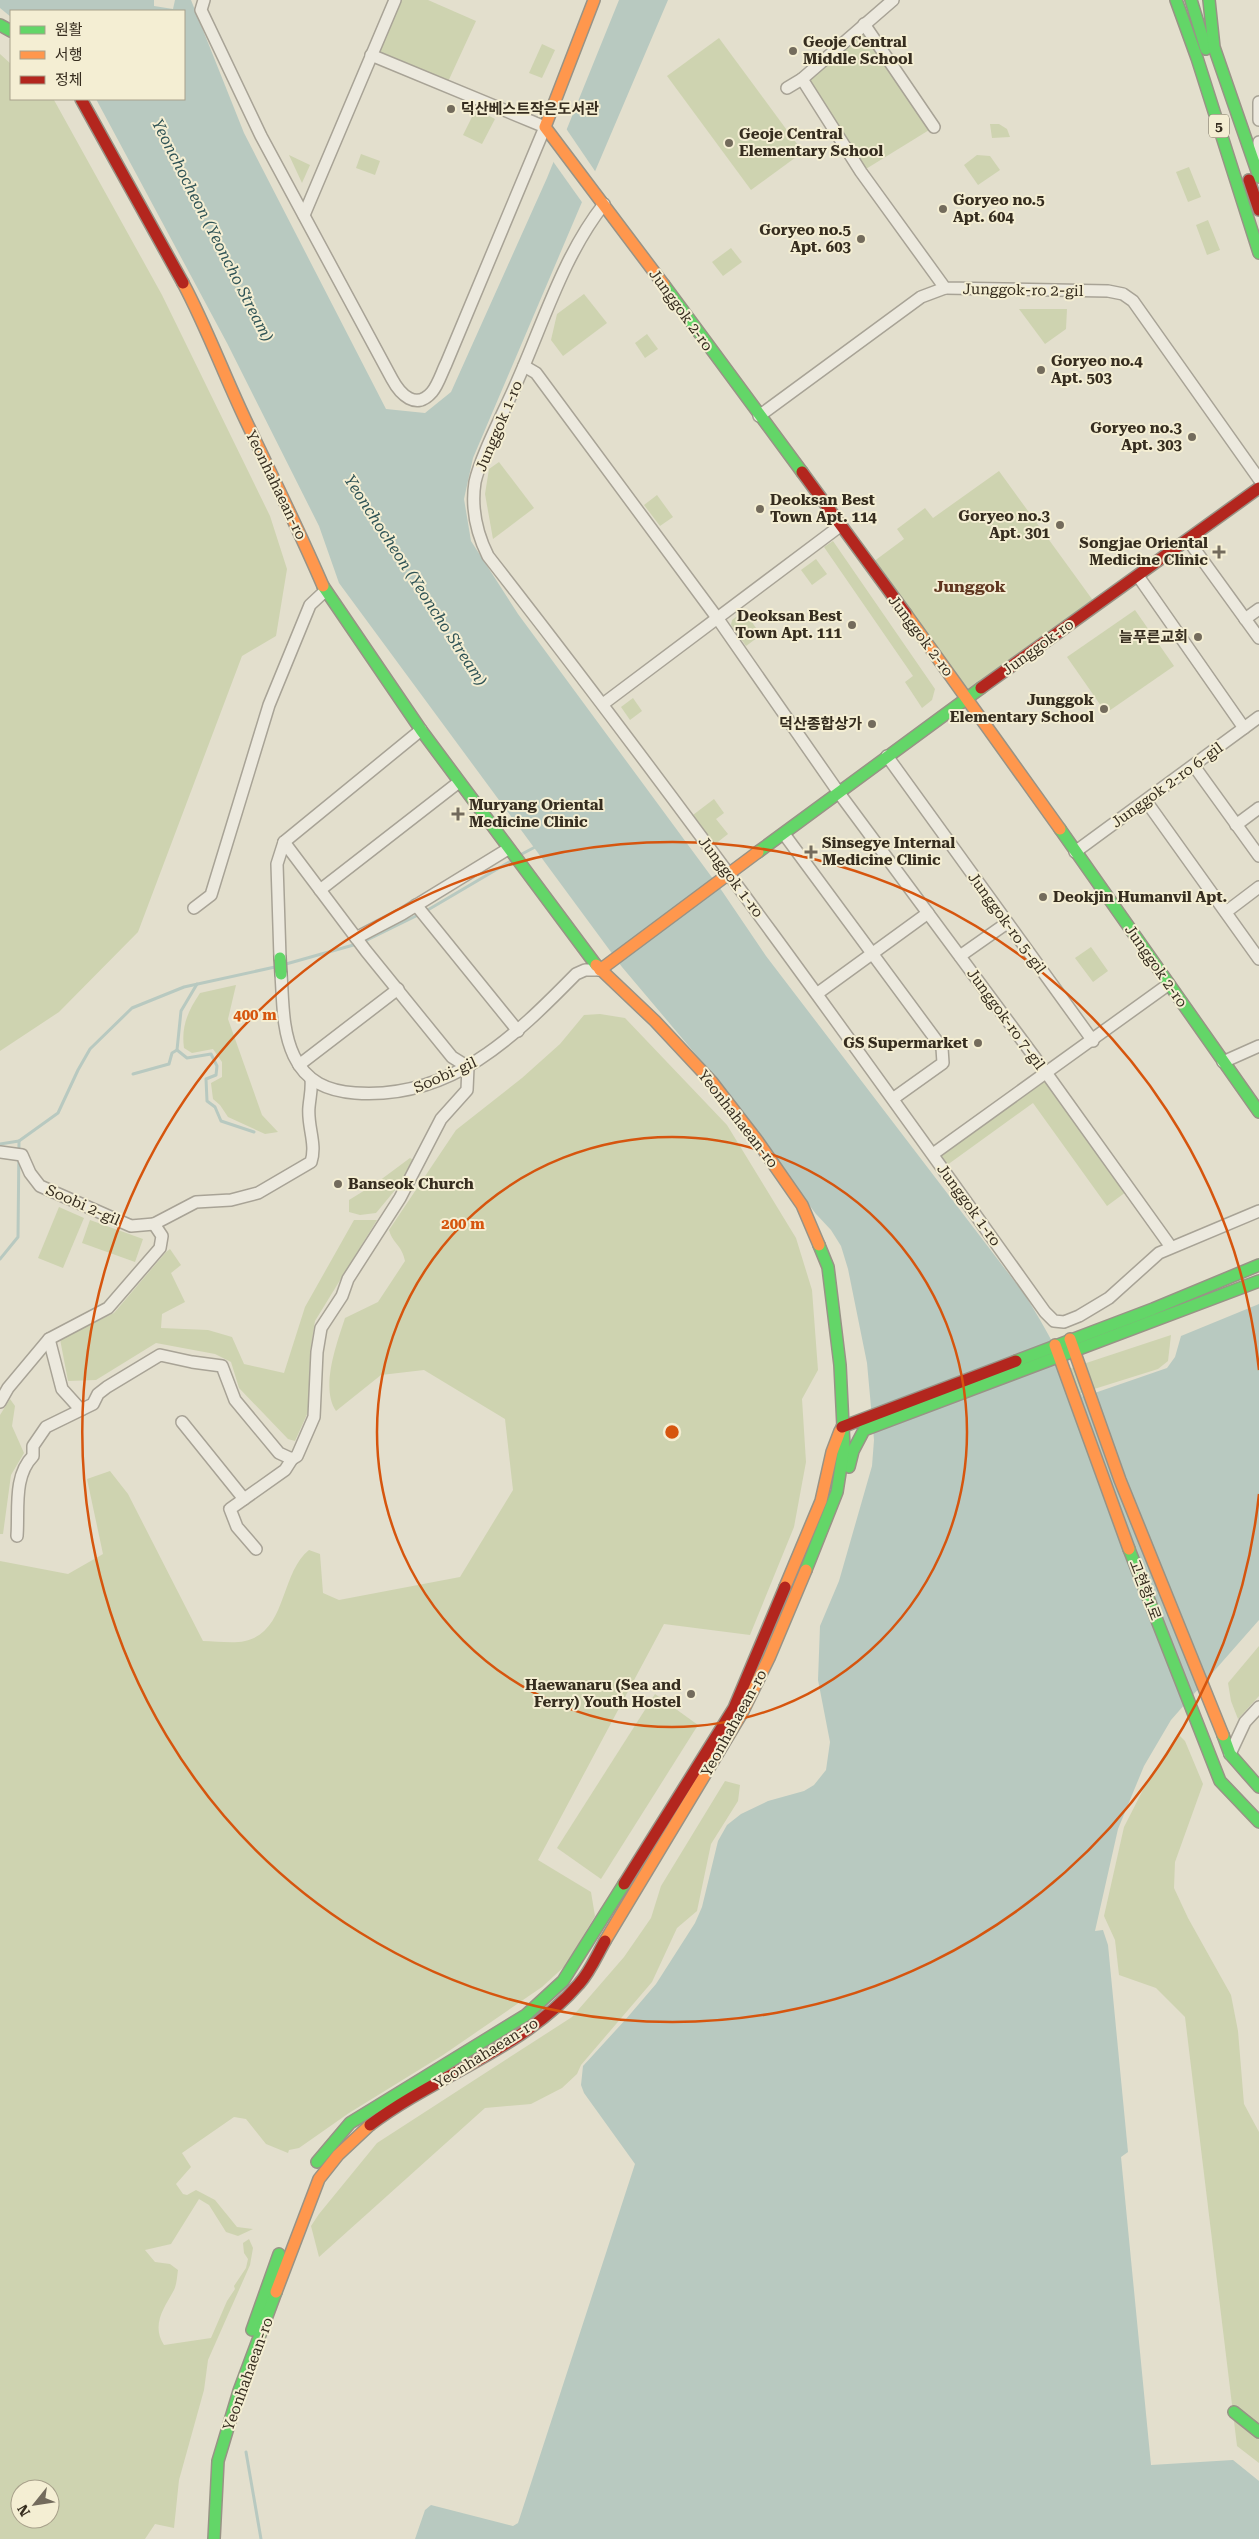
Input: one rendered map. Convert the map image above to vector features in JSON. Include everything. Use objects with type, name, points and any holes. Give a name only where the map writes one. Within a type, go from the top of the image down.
[{"type":"street","points":[[204,0],[201,10],[207,25],[261,136],[400,393],[411,400],[421,400],[432,392],[446,364],[548,130],[594,0]]},
{"type":"street","points":[[304,215],[395,0]]},
{"type":"street","points":[[787,88],[802,79],[892,0]]},
{"type":"street","name":"5","points":[[1176,0],[1197,58],[1259,253]]},
{"type":"street","name":"5","points":[[1191,0],[1210,48],[1259,210]]},
{"type":"street","points":[[1209,0],[1210,48],[1259,177]]},
{"type":"street","points":[[864,24],[934,127]]},
{"type":"street","points":[[371,55],[548,130]]},
{"type":"street","name":"Junggok-ro 2-gil","points":[[802,79],[861,172],[945,288],[1123,294],[1133,301],[1160,337],[1259,479]]},
{"type":"street","name":"Yeonhahaean-ro","points":[[82,100],[202,318],[245,420],[294,518],[325,591],[421,730],[508,849],[605,967],[712,1082],[756,1139],[802,1205],[828,1267],[840,1365],[844,1448],[837,1492],[772,1649],[742,1713],[581,1982],[559,2005],[526,2032],[359,2132],[332,2159],[319,2179],[239,2391],[221,2452],[216,2485],[214,2539]]},
{"type":"street","points":[[1259,102],[1259,120]]},
{"type":"street","name":"Junggok 2-ro","points":[[548,130],[594,189],[968,698],[1259,1112]]},
{"type":"street","points":[[1259,142],[1259,162]]},
{"type":"street","name":"Junggok 1-ro","points":[[604,204],[585,228],[475,482],[474,501],[479,538],[488,556],[604,704],[726,877],[818,993],[1045,1312],[1054,1321],[1064,1322],[1091,1310],[1109,1298],[1159,1253],[1259,1211]]},
{"type":"street","points":[[759,416],[921,297],[945,288]]},
{"type":"street","name":"Junggok-ro 7-gil","points":[[524,366],[536,373],[718,619],[839,792],[1047,1074],[1171,1248]]},
{"type":"street","name":"Junggok-ro","points":[[605,967],[887,756],[1259,488]]},
{"type":"street","points":[[604,704],[840,526]]},
{"type":"street","points":[[1188,540],[1259,638]]},
{"type":"street","points":[[1138,576],[1244,728]]},
{"type":"street","points":[[194,908],[211,895],[269,705],[310,606],[325,591]]},
{"type":"street","points":[[1245,619],[1259,608]]},
{"type":"street","name":"Junggok 2-ro 6-gil","points":[[1075,852],[1146,802],[1259,717]]},
{"type":"street","points":[[256,1549],[237,1527],[230,1509],[285,1470],[297,1456],[314,1417],[317,1352],[321,1328],[342,1296],[348,1279],[400,1198],[440,1119],[467,1090],[468,1067],[452,1057],[366,952],[284,842],[421,730]]},
{"type":"street","name":"Junggok-ro 5-gil","points":[[887,756],[1093,1041]]},
{"type":"street","points":[[1194,766],[1259,856]]},
{"type":"street","points":[[320,890],[459,782]]},
{"type":"street","points":[[1146,802],[1259,960]]},
{"type":"street","points":[[1236,825],[1259,808]]},
{"type":"street","points":[[784,834],[942,1048],[943,1063],[894,1098]]},
{"type":"street","name":"Soobi-gil","points":[[284,842],[277,864],[280,958],[286,1034],[299,1064],[311,1079],[322,1087],[340,1092],[372,1094],[410,1091],[468,1067],[518,1031],[576,974],[585,970],[605,967]]},
{"type":"street","points":[[356,938],[416,905],[508,849]]},
{"type":"street","points":[[1226,912],[1259,887]]},
{"type":"street","points":[[416,905],[518,1031]]},
{"type":"street","points":[[818,993],[928,913]]},
{"type":"street","points":[[960,956],[1007,922]]},
{"type":"street","points":[[933,1154],[1170,984]]},
{"type":"street","points":[[299,1064],[398,989]]},
{"type":"street","points":[[1223,1062],[1259,1046]]},
{"type":"street","points":[[0,1402],[8,1388],[49,1339],[108,1308],[160,1248],[162,1236],[154,1224],[196,1202],[231,1200],[258,1193],[311,1162],[314,1152],[309,1106],[313,1092],[311,1079]]},
{"type":"street","name":"Soobi 2-gil","points":[[2,1151],[22,1155],[30,1173],[40,1186],[131,1226],[154,1224]]},
{"type":"street","points":[[842,1427],[1055,1344],[1153,1309],[1259,1265]]},
{"type":"street","points":[[837,1492],[848,1471],[853,1451],[862,1432],[1259,1281]]},
{"type":"street","points":[[49,1339],[62,1389],[81,1410]]},
{"type":"street","name":"고현항1로","points":[[1070,1339],[1120,1480],[1230,1754],[1259,1786]]},
{"type":"street","name":"고현항1로","points":[[1055,1344],[1120,1526],[1196,1724],[1220,1781],[1259,1822]]},
{"type":"street","points":[[17,1536],[20,1474],[25,1464],[33,1456],[33,1446],[46,1427],[93,1404],[98,1394],[107,1387],[160,1355],[222,1366],[229,1389],[235,1400],[278,1453],[292,1460]]},
{"type":"street","points":[[182,1422],[244,1499]]},
{"type":"street","name":"Yeonhahaean-ro","points":[[203,2539],[206,2472],[222,2412],[299,2199],[320,2157],[350,2123],[526,2016],[563,1981],[734,1708],[821,1501],[832,1452],[842,1427]]},
{"type":"street","points":[[1230,1754],[1245,1722],[1259,1707]]},
{"type":"street","points":[[1234,2412],[1259,2432]]},
{"type":"green space","points":[[395,0],[428,0],[476,21],[446,86],[371,55]]},
{"type":"green space","points":[[864,24],[934,127],[861,172],[802,79]]},
{"type":"green space","points":[[719,38],[803,152],[751,190],[667,76]]},
{"type":"green space","points":[[542,44],[555,50],[542,78],[529,73]]},
{"type":"green space","points":[[0,54],[10,63],[10,100],[54,100],[162,295],[270,516],[287,569],[276,636],[242,656],[138,932],[59,1012],[0,1051]]},
{"type":"green space","points":[[476,109],[495,119],[482,144],[463,135]]},
{"type":"green space","points":[[990,124],[999,124],[1007,129],[1010,137],[992,138]]},
{"type":"green space","points":[[361,154],[380,161],[375,175],[356,168]]},
{"type":"green space","points":[[289,155],[310,165],[302,183]]},
{"type":"green space","points":[[977,155],[990,156],[1000,170],[978,185],[964,165]]},
{"type":"green space","points":[[1189,167],[1201,197],[1188,202],[1176,172]]},
{"type":"green space","points":[[1208,220],[1220,250],[1207,255],[1196,225]]},
{"type":"green space","points":[[731,248],[742,262],[723,276],[712,262]]},
{"type":"green space","points":[[584,294],[607,323],[563,356],[551,340],[557,314]]},
{"type":"green space","points":[[1019,309],[1067,309],[1066,329],[1045,344]]},
{"type":"green space","points":[[647,334],[658,349],[645,358],[635,343]]},
{"type":"green space","points":[[499,462],[534,508],[493,539],[485,494],[489,469]]},
{"type":"green space","points":[[999,471],[1097,606],[968,698],[869,565],[904,539],[897,529],[925,508],[933,518]]},
{"type":"green space","points":[[657,495],[673,517],[660,526],[644,505]]},
{"type":"green space","points":[[833,541],[935,689],[932,700],[922,708],[905,682],[913,676],[824,547]]},
{"type":"green space","points":[[816,559],[827,574],[812,585],[801,570]]},
{"type":"green space","points":[[1135,610],[1174,666],[1106,713],[1067,657]]},
{"type":"green space","points":[[744,611],[761,635],[746,646],[731,625],[732,620]]},
{"type":"green space","points":[[633,698],[642,711],[630,720],[621,707]]},
{"type":"green space","points":[[714,799],[724,813],[716,819],[728,834],[714,845],[693,815]]},
{"type":"green space","points":[[1091,947],[1108,971],[1093,982],[1075,958]]},
{"type":"green space","points":[[236,985],[228,1019],[262,1115],[278,1132],[265,1134],[228,1117],[220,1105],[213,1099],[211,1083],[222,1077],[222,1062],[213,1049],[192,1053],[184,1048],[183,1040],[186,1019],[200,993]]},
{"type":"green space","points":[[600,1014],[625,1018],[727,1125],[796,1238],[812,1290],[818,1370],[802,1399],[806,1462],[794,1527],[750,1635],[664,1624],[538,1860],[591,1892],[595,1916],[566,1965],[542,1987],[443,2055],[349,2113],[299,2148],[289,2150],[288,2153],[266,2144],[246,2119],[234,2117],[182,2153],[191,2167],[176,2184],[183,2194],[187,2195],[196,2190],[215,2200],[237,2227],[253,2229],[238,2236],[226,2232],[209,2205],[199,2199],[171,2244],[145,2250],[155,2262],[170,2264],[178,2270],[175,2288],[160,2317],[160,2338],[164,2345],[211,2338],[227,2301],[235,2289],[234,2286],[246,2268],[248,2259],[244,2253],[243,2243],[249,2239],[253,2248],[250,2265],[208,2360],[204,2390],[179,2480],[174,2528],[155,2524],[145,2539],[0,2539],[0,1561],[68,1574],[103,1554],[87,1479],[110,1471],[128,1494],[203,1641],[240,1642],[259,1635],[269,1626],[282,1601],[293,1573],[300,1560],[309,1550],[320,1554],[323,1593],[339,1600],[460,1577],[513,1490],[505,1419],[424,1370],[381,1375],[336,1411],[331,1401],[330,1390],[332,1365],[345,1318],[378,1302],[405,1261],[402,1251],[389,1230],[456,1130],[522,1078],[560,1044],[584,1015]]},
{"type":"green space","points":[[1047,1074],[1130,1189],[1107,1206],[1033,1103],[943,1168],[933,1154]]},
{"type":"green space","points":[[410,1158],[415,1161],[396,1189],[376,1213],[360,1215],[349,1212],[349,1200],[375,1184]]},
{"type":"green space","points":[[59,1207],[84,1218],[63,1268],[38,1258]]},
{"type":"green space","points":[[90,1220],[143,1239],[135,1262],[82,1243]]},
{"type":"green space","points":[[354,1220],[377,1220],[315,1321],[310,1352],[309,1410],[295,1441],[288,1439],[239,1388],[231,1362],[215,1354],[156,1343],[96,1380],[68,1381],[60,1339],[114,1313],[170,1249],[181,1265],[171,1273],[185,1302],[162,1314],[161,1328],[208,1330],[232,1337],[244,1364],[284,1373],[305,1307]]},
{"type":"green space","points":[[1171,1335],[1168,1361],[1158,1369],[1075,1395],[1059,1372]]},
{"type":"green space","points":[[10,1399],[15,1406],[12,1426],[24,1453],[11,1475],[3,1534],[0,1534],[0,1415]]},
{"type":"green space","points":[[1259,1646],[1259,1696],[1238,1719],[1231,1701],[1228,1683]]},
{"type":"green space","points":[[655,1694],[698,1725],[601,1879],[557,1848]]},
{"type":"green space","points":[[1178,1734],[1185,1741],[1203,1784],[1175,1862],[1174,1888],[1188,1918],[1231,1995],[1238,2031],[1244,2104],[1259,2132],[1259,2463],[1237,2446],[1185,2017],[1156,1988],[1119,1975],[1115,1940],[1104,1916],[1124,1827],[1148,1780]]},
{"type":"green space","points":[[725,1781],[740,1785],[738,1801],[711,1844],[697,1911],[677,1928],[652,1982],[581,2065],[577,2074],[562,2088],[531,2104],[485,2108],[319,2257],[311,2226],[377,2143],[572,2017],[624,1957],[651,1918],[661,1886]]},
{"type":"water","name":"Yeonchocheon (Yeoncho Stream)","points":[[0,0],[154,0],[154,6],[173,9],[175,0],[191,0],[244,133],[386,409],[425,413],[451,392],[547,178],[619,0],[668,0],[473,458],[464,499],[471,541],[518,614],[722,891],[766,956],[1025,1295],[1083,1397],[1167,1368],[1175,1357],[1181,1336],[1259,1304],[1259,1620],[1171,1720],[1144,1766],[1118,1829],[1095,1931],[1103,1930],[1108,1945],[1128,2152],[1121,2157],[1151,2465],[1233,2460],[1259,2481],[1259,2539],[415,2539],[425,2510],[431,2505],[513,2526],[518,2523],[635,2164],[584,2093],[581,2085],[583,2066],[656,1984],[695,1923],[702,1907],[718,1841],[727,1825],[741,1814],[768,1801],[804,1791],[814,1785],[826,1770],[830,1742],[818,1680],[820,1626],[839,1581],[872,1466],[874,1440],[867,1363],[848,1269],[841,1246],[831,1230],[816,1214],[698,1057],[622,967],[339,583],[319,526],[227,343],[97,100],[185,100],[185,10],[10,10],[10,16],[0,8]]},
{"type":"pier","points":[[565,127],[597,174],[584,205],[552,160]]},
{"type":"waterway","points":[[520,855],[537,846]]},
{"type":"waterway","points":[[426,911],[511,861]]},
{"type":"waterway","points":[[363,942],[420,914]]},
{"type":"waterway","points":[[286,964],[357,944]]},
{"type":"waterway","points":[[0,1144],[19,1141],[58,1113],[90,1049],[132,1008],[184,987],[275,967]]},
{"type":"waterway","points":[[197,984],[181,1011],[177,1050],[187,1058],[211,1054],[217,1066],[216,1075],[206,1079],[207,1101],[215,1107],[221,1121],[254,1132]]},
{"type":"waterway","points":[[133,1074],[169,1064],[172,1053],[177,1050]]},
{"type":"waterway","points":[[0,1259],[18,1237],[19,1141]]},
{"type":"waterway","points":[[246,2452],[261,2539]]},
{"type":"traffic: fast","points":[[1176,0],[1197,58],[1259,253]]},
{"type":"traffic: fast","points":[[1191,0],[1206,49]]},
{"type":"traffic: fast","points":[[1209,0],[1214,47],[1259,177]]},
{"type":"traffic: fast","points":[[0,25],[10,30]]},
{"type":"traffic: fast","points":[[664,285],[802,472]]},
{"type":"traffic: fast","points":[[323,586],[421,730],[596,965]]},
{"type":"traffic: fast","points":[[758,852],[981,688]]},
{"type":"traffic: fast","points":[[1060,829],[1259,1112]]},
{"type":"traffic: fast","points":[[280,958],[281,974]]},
{"type":"traffic: fast","points":[[806,1570],[837,1492],[844,1447],[840,1365],[828,1267],[819,1245]]},
{"type":"traffic: fast","points":[[1016,1361],[1153,1309],[1259,1265]]},
{"type":"traffic: fast","points":[[849,1467],[853,1451],[864,1430],[1259,1281]]},
{"type":"traffic: fast","points":[[1129,1549],[1220,1781],[1259,1822]]},
{"type":"traffic: fast","points":[[1223,1735],[1230,1754],[1259,1787]]},
{"type":"traffic: fast","points":[[317,2162],[350,2123],[526,2015],[563,1981],[624,1884]]},
{"type":"traffic: fast","points":[[252,2330],[279,2254]]},
{"type":"traffic: fast","points":[[214,2539],[218,2461],[239,2391],[276,2292]]},
{"type":"traffic: fast","points":[[1234,2412],[1259,2432]]},
{"type":"traffic: slow","points":[[594,0],[545,127],[664,285]]},
{"type":"traffic: slow","points":[[183,283],[323,586]]},
{"type":"traffic: slow","points":[[906,614],[1060,829]]},
{"type":"traffic: slow","points":[[600,970],[758,852]]},
{"type":"traffic: slow","points":[[596,965],[655,1021],[712,1082],[756,1139],[802,1205],[819,1245]]},
{"type":"traffic: slow","points":[[1070,1339],[1120,1480],[1223,1735]]},
{"type":"traffic: slow","points":[[1055,1345],[1129,1549]]},
{"type":"traffic: slow","points":[[785,1587],[821,1501],[832,1452],[840,1431]]},
{"type":"traffic: slow","points":[[605,1941],[742,1713],[769,1658],[806,1570]]},
{"type":"traffic: slow","points":[[276,2292],[319,2179],[338,2155],[370,2125]]},
{"type":"traffic: jam","points":[[82,100],[183,283]]},
{"type":"traffic: jam","points":[[1249,180],[1259,210]]},
{"type":"traffic: jam","points":[[802,472],[906,614]]},
{"type":"traffic: jam","points":[[981,688],[1259,488]]},
{"type":"traffic: jam","points":[[842,1427],[1016,1361]]},
{"type":"traffic: jam","points":[[624,1884],[734,1708],[785,1587]]},
{"type":"traffic: jam","points":[[370,2125],[396,2107],[506,2044],[557,2007],[583,1979],[605,1941]]},
{"type":"place","name":"Geoje Central Middle School","points":[[793,51]]},
{"type":"place","name":"덕산베스트작은도서관","points":[[451,109]]},
{"type":"place","name":"Geoje Central Elementary School","points":[[729,143]]},
{"type":"place","name":"Goryeo no.5 Apt. 604","points":[[943,209]]},
{"type":"place","name":"Goryeo no.5 Apt. 603","points":[[861,239]]},
{"type":"place","name":"Goryeo no.4 Apt. 503","points":[[1041,370]]},
{"type":"place","name":"Goryeo no.3 Apt. 303","points":[[1192,437]]},
{"type":"place","name":"Deoksan Best Town Apt. 114","points":[[760,509]]},
{"type":"place","name":"Goryeo no.3 Apt. 301","points":[[1060,525]]},
{"type":"place","name":"Songjae Oriental Medicine Clinic","points":[[1219,552]]},
{"type":"place","name":"Deoksan Best Town Apt. 111","points":[[852,625]]},
{"type":"place","name":"늘푸른교회","points":[[1198,637]]},
{"type":"place","name":"Junggok Elementary School","points":[[1104,709]]},
{"type":"place","name":"덕산종합상가","points":[[872,724]]},
{"type":"place","name":"Muryang Oriental Medicine Clinic","points":[[458,814]]},
{"type":"place","name":"Sinsegye Internal Medicine Clinic","points":[[811,852]]},
{"type":"place","name":"Deokjin Humanvil Apt.","points":[[1043,897]]},
{"type":"place","name":"GS Supermarket","points":[[978,1043]]},
{"type":"place","name":"Banseok Church","points":[[338,1184]]},
{"type":"place","name":"Haewanaru (Sea and Ferry) Youth Hostel","points":[[691,1694]]},
{"type":"district","name":"Junggok","points":[[970,586]]}]
